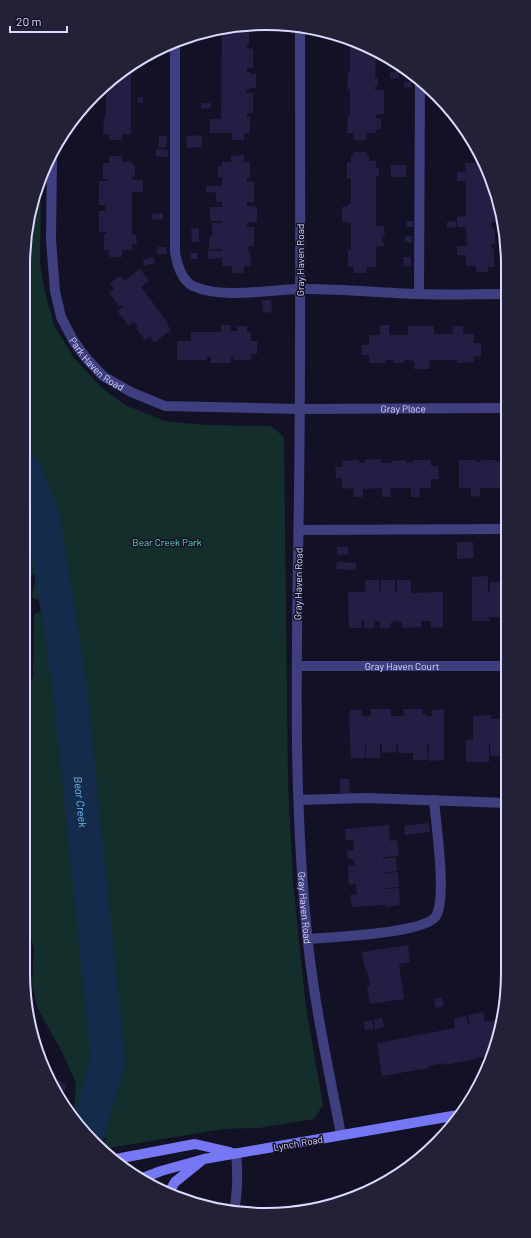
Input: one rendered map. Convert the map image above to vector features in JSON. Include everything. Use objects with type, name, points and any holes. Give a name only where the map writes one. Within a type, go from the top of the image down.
[{"type":"street","name":"Gray Haven Road","points":[[300,33],[299,800],[312,978],[341,1135]]},
{"type":"street","points":[[175,48],[175,252],[177,264],[185,279],[191,285],[219,293],[300,289],[419,294],[501,294]]},
{"type":"street","points":[[419,294],[420,87]]},
{"type":"street","name":"Park Haven Road","points":[[52,166],[51,240],[55,291],[61,317],[86,358],[103,376],[131,392],[165,406],[300,409]]},
{"type":"street","name":"Gray Place","points":[[300,409],[501,408]]},
{"type":"street","points":[[299,530],[501,529]]},
{"type":"street","name":"Gray Haven Court","points":[[298,666],[501,666]]},
{"type":"street","points":[[299,800],[366,798],[501,803]]},
{"type":"street","points":[[308,939],[355,936],[413,928],[427,923],[436,917],[440,906],[442,890],[434,800]]},
{"type":"street","name":"Lynch Road","points":[[148,1176],[204,1159],[452,1116]]},
{"type":"street","points":[[121,1158],[195,1144],[236,1153],[238,1177],[235,1206]]},
{"type":"street","points":[[171,1188],[175,1182],[204,1159]]},
{"type":"green space","name":"Bear Creek Park","points":[[41,194],[40,263],[44,288],[54,325],[74,358],[102,388],[127,406],[165,421],[204,425],[271,426],[284,437],[288,783],[293,882],[306,1008],[323,1105],[314,1119],[259,1128],[223,1129],[108,1148],[103,1143],[107,1138],[99,1139],[88,1128],[74,1109],[76,1083],[62,1052],[37,1007],[32,983],[34,950],[30,933],[30,682],[33,677],[34,614],[57,605],[54,592],[38,600],[32,597],[36,574],[30,575],[30,266],[32,235]]},
{"type":"building","points":[[249,31],[249,45],[247,45],[247,48],[253,49],[253,68],[247,68],[247,72],[250,72],[250,74],[256,74],[256,88],[247,89],[246,93],[253,93],[253,113],[247,113],[247,117],[250,117],[250,133],[244,133],[244,140],[232,140],[232,133],[210,133],[210,119],[221,119],[222,35]]},
{"type":"building","points":[[350,46],[376,58],[375,78],[378,78],[378,86],[375,86],[375,90],[384,90],[384,114],[376,115],[375,118],[381,119],[381,129],[376,130],[376,133],[366,133],[366,140],[354,140],[354,133],[347,133],[348,116],[350,116],[350,89],[347,89],[348,72],[350,72]]},
{"type":"building","points":[[390,72],[399,72],[399,78],[390,79]]},
{"type":"building","points":[[131,73],[131,134],[122,134],[122,140],[109,140],[109,134],[103,134],[104,117],[106,117],[106,92]]},
{"type":"building","points":[[404,82],[411,82],[412,87],[404,88]]},
{"type":"building","points":[[143,97],[143,103],[138,103],[137,98]]},
{"type":"building","points":[[201,103],[211,103],[211,108],[201,109]]},
{"type":"building","points":[[202,135],[202,147],[187,148],[186,136]]},
{"type":"building","points":[[159,136],[167,136],[166,147],[159,148]]},
{"type":"building","points":[[156,149],[168,150],[168,157],[156,156]]},
{"type":"building","points":[[354,152],[366,152],[366,155],[369,155],[369,161],[376,161],[376,168],[379,168],[379,176],[376,176],[376,226],[384,226],[385,236],[382,236],[382,242],[384,242],[384,246],[376,246],[376,267],[367,267],[366,273],[354,273],[354,267],[348,267],[348,250],[351,250],[351,223],[342,222],[342,207],[347,207],[348,204],[351,204],[351,178],[347,178],[347,162],[351,162],[351,155],[354,155]]},
{"type":"building","points":[[244,155],[244,162],[250,162],[250,178],[247,178],[247,182],[254,182],[254,202],[247,202],[247,206],[257,207],[257,222],[247,223],[247,227],[254,227],[254,246],[248,246],[248,251],[250,251],[251,266],[244,266],[244,273],[232,273],[232,266],[222,266],[222,258],[208,259],[208,251],[222,251],[222,249],[209,250],[209,237],[212,237],[212,223],[222,223],[222,221],[210,221],[210,207],[222,207],[222,202],[216,202],[216,192],[206,193],[206,186],[222,186],[222,177],[218,177],[218,166],[222,166],[222,162],[231,162],[231,156]]},
{"type":"building","points":[[109,156],[122,156],[122,162],[132,162],[132,165],[135,165],[135,177],[132,177],[132,180],[143,180],[143,192],[132,192],[132,235],[136,235],[137,244],[132,244],[132,250],[122,250],[122,257],[109,257],[109,250],[104,250],[104,234],[107,234],[106,232],[99,232],[99,211],[106,211],[106,205],[99,205],[99,181],[107,181],[107,179],[103,179],[103,163],[109,163]]},
{"type":"building","points":[[476,159],[489,190],[491,205],[493,205],[496,222],[492,222],[492,229],[495,229],[495,244],[491,244],[492,249],[494,249],[494,267],[488,267],[488,272],[476,272],[476,266],[466,266],[466,255],[457,255],[457,246],[467,246],[466,227],[457,227],[457,217],[466,216],[466,181],[457,181],[457,172],[466,172],[465,163],[476,163]]},
{"type":"building","points":[[391,165],[406,165],[406,177],[391,177]]},
{"type":"building","points":[[163,213],[163,219],[152,220],[152,214]]},
{"type":"building","points":[[407,221],[413,221],[413,227],[406,227]]},
{"type":"building","points":[[456,221],[456,227],[447,228],[447,222]]},
{"type":"building","points":[[199,228],[199,242],[192,242],[191,229]]},
{"type":"building","points":[[405,236],[412,236],[412,242],[405,242]]},
{"type":"building","points":[[157,247],[166,247],[167,254],[157,254]]},
{"type":"building","points":[[190,253],[197,253],[197,259],[190,259]]},
{"type":"building","points":[[153,257],[155,263],[144,266],[143,260]]},
{"type":"building","points":[[403,257],[411,257],[411,266],[404,266]]},
{"type":"building","points":[[140,269],[149,281],[141,287],[168,323],[167,324],[171,330],[154,343],[150,336],[145,340],[136,328],[138,326],[134,322],[129,326],[117,311],[123,307],[121,305],[119,306],[109,293],[114,289],[110,283],[120,276],[124,281]]},
{"type":"building","points":[[262,300],[271,300],[272,312],[263,313]]},
{"type":"building","points":[[221,325],[230,325],[230,331],[237,331],[237,326],[247,326],[247,332],[251,332],[251,341],[257,341],[257,354],[251,354],[251,360],[234,360],[234,357],[231,357],[231,363],[211,363],[211,357],[207,357],[207,360],[177,360],[177,341],[191,341],[191,332],[221,332]]},
{"type":"building","points":[[380,325],[389,325],[389,335],[408,335],[408,326],[434,326],[434,334],[453,334],[453,326],[463,326],[463,334],[474,334],[474,343],[481,343],[481,357],[474,356],[474,362],[457,363],[457,360],[430,360],[429,369],[414,369],[415,362],[412,362],[413,360],[404,360],[404,363],[394,363],[394,360],[385,360],[386,363],[369,363],[369,355],[362,355],[362,345],[369,345],[369,335],[380,335]]},
{"type":"building","points":[[381,459],[382,463],[392,463],[392,461],[406,460],[406,463],[414,462],[414,460],[431,460],[431,466],[438,466],[439,479],[431,479],[431,488],[419,488],[420,497],[411,497],[411,488],[390,488],[391,497],[382,497],[382,488],[363,489],[363,497],[354,497],[353,488],[342,489],[342,478],[336,478],[335,467],[342,467],[342,461],[359,460],[359,463],[365,463],[365,460]]},
{"type":"building","points":[[459,460],[476,460],[476,462],[481,462],[481,460],[497,460],[497,462],[501,462],[501,497],[500,488],[480,488],[480,496],[471,497],[471,488],[459,488]]},
{"type":"building","points":[[457,542],[473,542],[474,558],[457,559]]},
{"type":"building","points":[[348,546],[348,554],[337,555],[337,547]]},
{"type":"building","points":[[337,562],[356,563],[356,570],[336,569]]},
{"type":"building","points":[[488,576],[488,592],[490,592],[490,582],[501,582],[501,617],[489,617],[490,621],[472,621],[472,577]]},
{"type":"building","points":[[365,580],[379,580],[380,592],[381,580],[395,580],[395,592],[397,592],[397,580],[411,580],[411,593],[443,592],[443,627],[431,628],[431,621],[421,621],[421,627],[402,628],[402,622],[393,621],[393,623],[390,623],[390,628],[380,628],[380,621],[374,621],[374,628],[364,628],[364,621],[361,621],[361,628],[349,628],[348,592],[366,592]]},
{"type":"building","points":[[371,709],[391,709],[391,716],[404,716],[403,709],[422,709],[422,714],[432,716],[432,710],[444,709],[444,760],[429,761],[429,744],[427,744],[428,760],[413,760],[413,753],[398,753],[398,745],[396,745],[396,752],[382,753],[382,745],[380,744],[380,758],[366,758],[365,745],[365,758],[351,758],[350,710],[362,710],[362,716],[371,716]]},
{"type":"building","points":[[491,715],[491,719],[501,719],[501,756],[490,756],[489,744],[489,762],[466,762],[466,740],[473,740],[473,716]]},
{"type":"building","points":[[340,779],[349,779],[350,793],[340,794]]},
{"type":"building","points":[[429,823],[430,832],[405,835],[404,826]]},
{"type":"building","points":[[389,825],[390,841],[397,840],[399,856],[383,857],[383,859],[396,857],[397,871],[384,874],[398,872],[399,887],[385,889],[399,888],[400,905],[386,907],[386,905],[352,907],[350,895],[357,894],[356,884],[349,885],[348,866],[355,866],[354,859],[348,859],[347,851],[354,850],[353,840],[346,840],[345,829]]},
{"type":"building","points":[[408,945],[410,962],[399,964],[404,999],[370,1004],[367,986],[370,986],[362,952]]},
{"type":"building","points":[[442,997],[444,1006],[435,1008],[434,999]]},
{"type":"building","points":[[483,1012],[485,1022],[495,1021],[486,1056],[382,1076],[377,1043],[455,1028],[454,1019],[466,1016],[468,1025],[470,1025],[468,1015]]},
{"type":"building","points":[[382,1018],[384,1027],[375,1029],[374,1020]]},
{"type":"building","points":[[372,1020],[374,1029],[365,1030],[364,1022]]},
{"type":"building","points":[[54,1077],[67,1086],[63,1092]]},
{"type":"waterway","name":"Bear Creek","points":[[30,484],[43,518],[69,681],[108,1060],[89,1129]]}]
